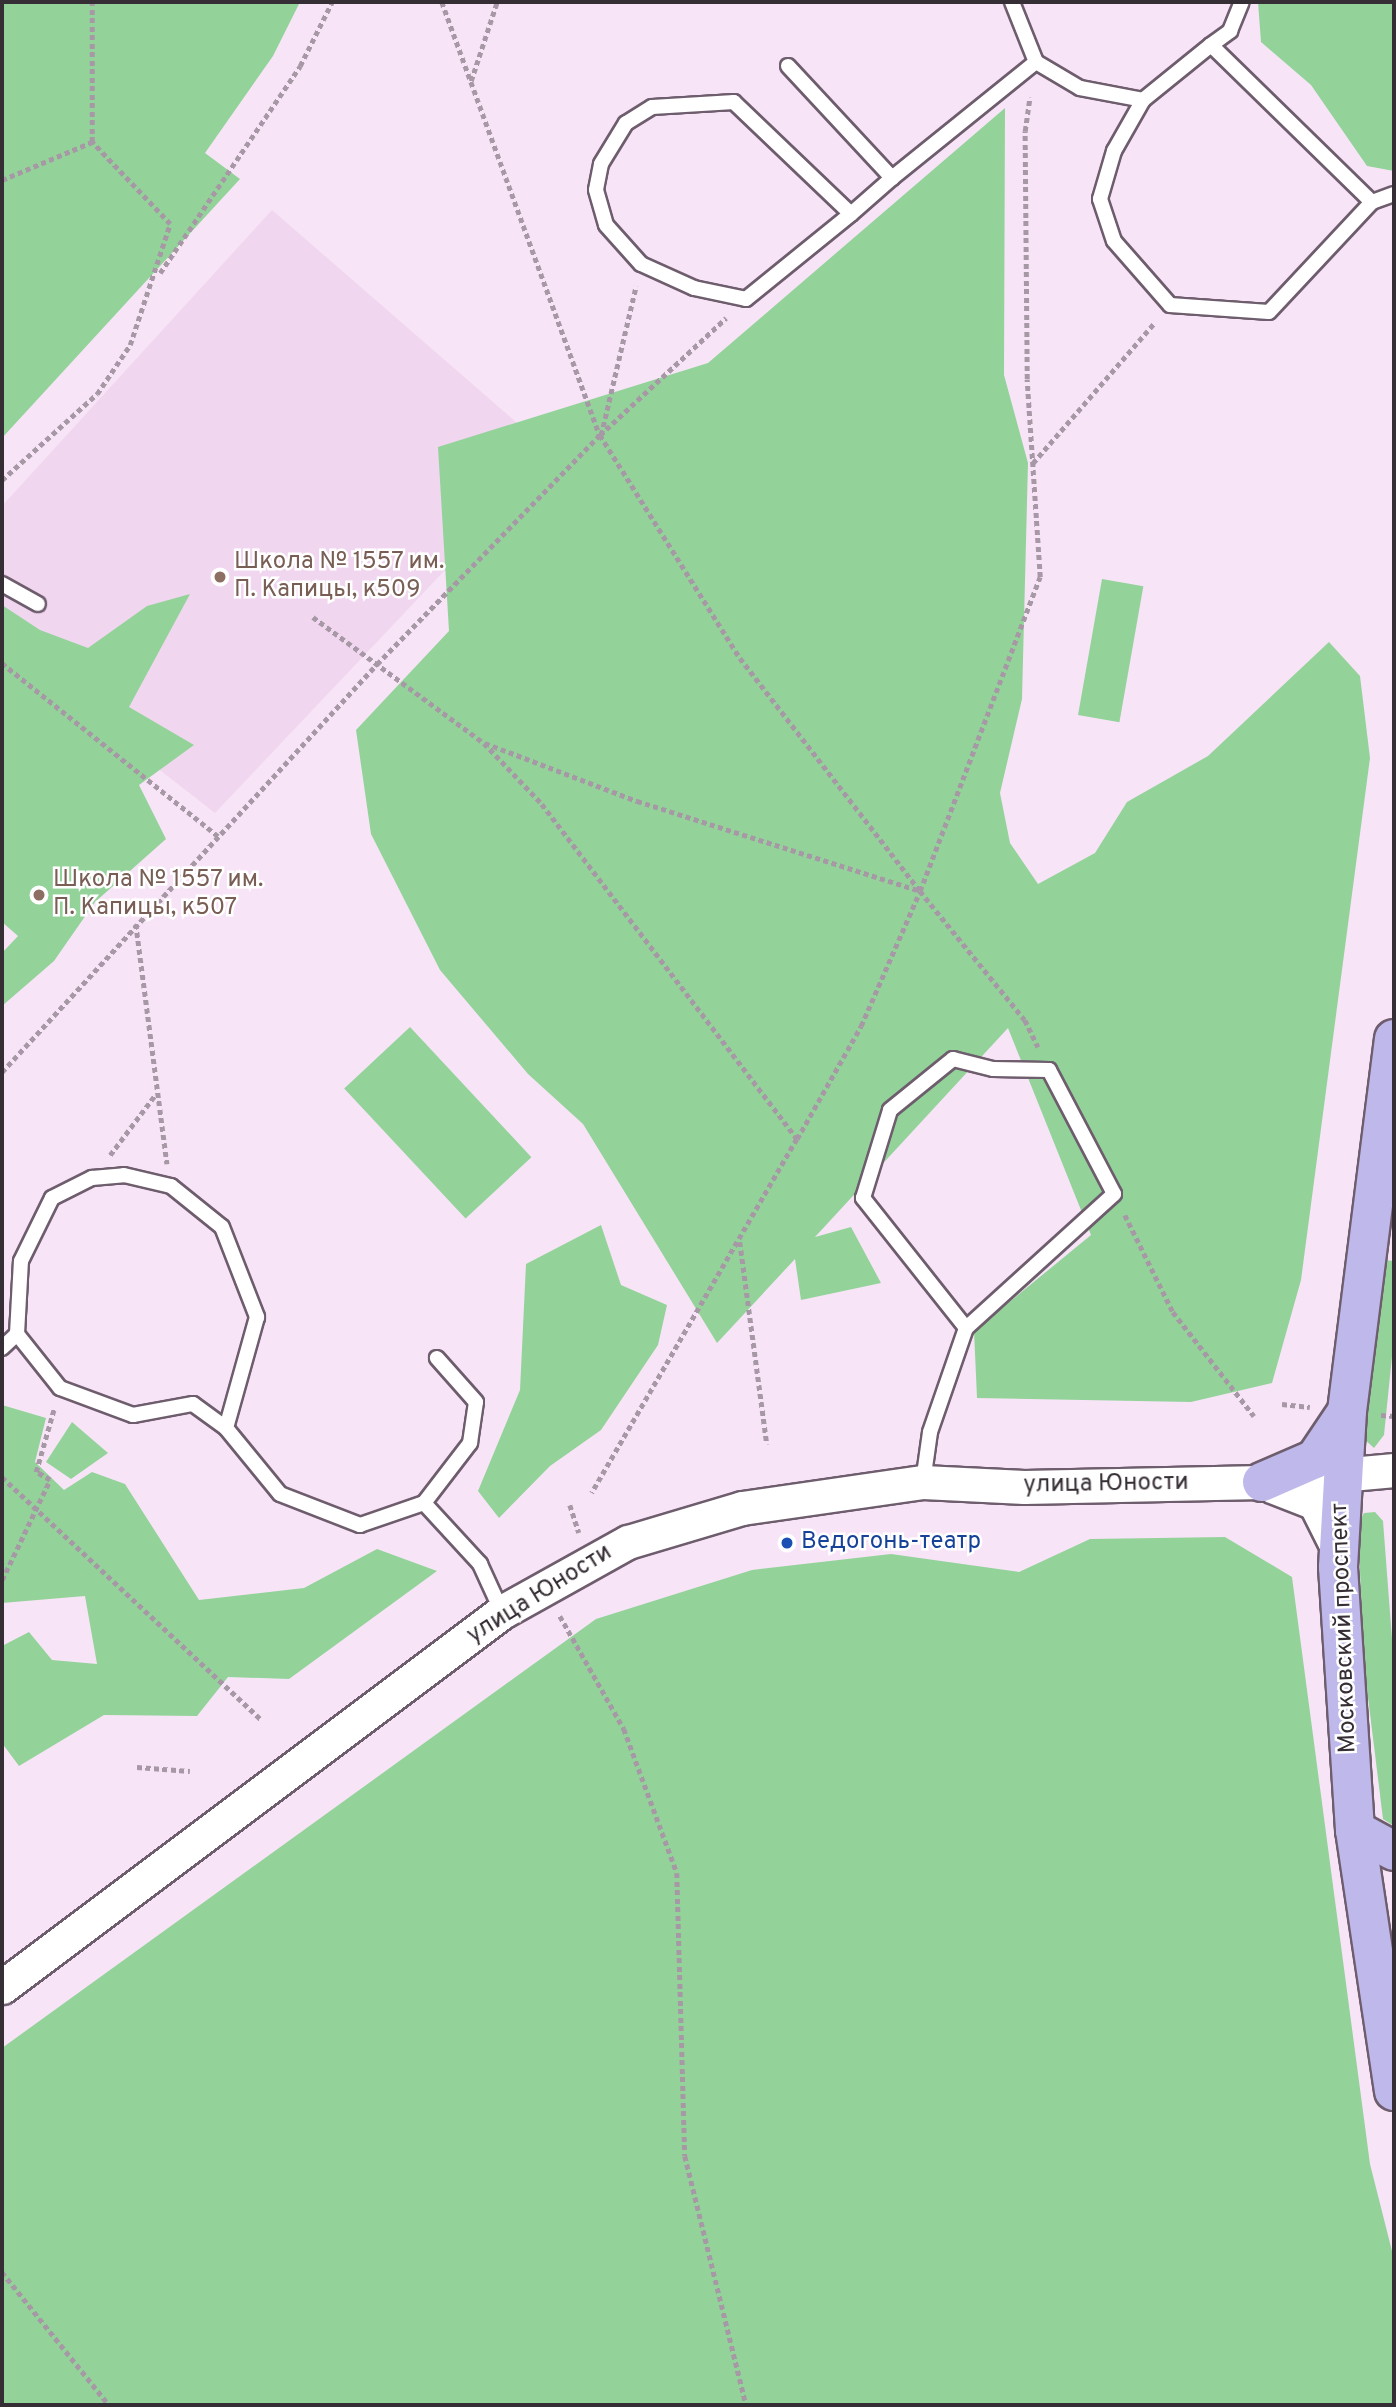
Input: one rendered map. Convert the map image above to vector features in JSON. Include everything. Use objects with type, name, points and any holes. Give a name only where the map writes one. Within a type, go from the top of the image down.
[{"type":"main road","name":"Московский проспект","points":[[1394,1039],[1381,1235],[1347,1411],[1340,1480],[1339,1551],[1355,1830],[1394,2091]]},
{"type":"main road","points":[[1262,1482],[1315,1458],[1347,1411]]},
{"type":"main road","points":[[1355,1830],[1394,1852]]},
{"type":"street","name":"улица Юности","points":[[2,1987],[502,1612],[587,1560],[684,1522],[923,1482],[1024,1487],[1262,1482],[1340,1480],[1394,1470]]},
{"type":"street","points":[[1262,1482],[1315,1503],[1339,1551]]},
{"type":"lane","points":[[1012,2],[1037,62],[1080,88],[1143,100]]},
{"type":"lane","points":[[1242,2],[1230,31],[1143,100],[1114,151],[1101,199],[1114,241],[1170,305],[1219,313],[1269,312],[1372,202],[1394,194]]},
{"type":"lane","points":[[1211,45],[1372,202]]},
{"type":"lane","points":[[851,214],[734,102],[652,107],[626,123],[610,144],[596,190],[606,225],[641,264],[694,288],[747,299],[1037,62]]},
{"type":"lane","points":[[788,66],[892,178]]},
{"type":"lane","points":[[2,584],[38,604]]},
{"type":"lane","points":[[923,1482],[930,1432],[966,1328],[1114,1194],[1049,1070],[993,1069],[953,1059],[890,1110],[863,1198],[966,1328]]},
{"type":"lane","points":[[226,1428],[257,1317],[222,1227],[171,1186],[124,1175],[92,1178],[52,1198],[21,1261],[17,1334],[60,1388],[133,1415],[194,1404],[226,1428],[279,1494],[360,1525],[424,1503],[470,1443],[476,1402],[437,1358]]},
{"type":"lane","points":[[2,1348],[17,1334]]},
{"type":"lane","points":[[424,1503],[480,1564],[502,1612]]},
{"type":"path","points":[[2,480],[97,394],[130,345],[157,277],[170,224],[92,142],[92,2]]},
{"type":"path","points":[[157,277],[300,66],[332,2]]},
{"type":"path","points":[[442,2],[600,435],[740,659],[920,891],[1025,1020],[1049,1070]]},
{"type":"path","points":[[471,82],[497,2]]},
{"type":"path","points":[[592,1493],[862,1026],[920,891],[1040,577],[1032,463],[1025,131],[1037,62]]},
{"type":"path","points":[[2,180],[92,142]]},
{"type":"path","points":[[600,435],[641,264]]},
{"type":"path","points":[[2,1072],[377,664],[600,435],[747,299]]},
{"type":"path","points":[[1032,463],[1170,305]]},
{"type":"path","points":[[313,617],[484,743],[542,804],[797,1139]]},
{"type":"path","points":[[2,663],[218,836]]},
{"type":"path","points":[[484,743],[637,801],[920,891]]},
{"type":"path","points":[[136,924],[155,1093],[171,1186]]},
{"type":"path","points":[[92,1178],[155,1093]]},
{"type":"path","points":[[1114,1194],[1173,1312],[1254,1416]]},
{"type":"path","points":[[740,1241],[767,1444]]},
{"type":"path","points":[[2,1580],[50,1480],[36,1472],[60,1388]]},
{"type":"path","points":[[2,1477],[261,1719]]},
{"type":"path","points":[[560,1616],[624,1729],[677,1873],[685,2156],[746,2405]]},
{"type":"path","points":[[137,1767],[190,1770]]},
{"type":"path","points":[[2,2272],[109,2405]]},
{"type":"shaded area","name":"Школа № 1557 им. П. Капицы, к509","points":[[272,210],[554,455],[215,813],[2,647],[2,506]]},
{"type":"green space","points":[[2,2],[300,2],[273,56],[205,153],[240,179],[2,438]]},
{"type":"green space","points":[[1258,2],[1394,2],[1394,171],[1367,166],[1311,85],[1261,42]]},
{"type":"green space","points":[[1005,108],[1004,375],[1028,463],[1022,699],[1000,793],[1010,843],[1038,884],[1095,853],[1127,802],[1208,756],[1329,642],[1360,676],[1370,758],[1301,1280],[1272,1383],[1191,1402],[977,1398],[974,1331],[1091,1235],[1008,1028],[815,1237],[851,1227],[881,1283],[801,1300],[795,1259],[717,1343],[583,1124],[528,1074],[440,970],[371,834],[356,730],[449,631],[438,447],[708,363]]},
{"type":"green space","points":[[1102,579],[1143,586],[1119,722],[1078,715]]},
{"type":"green space","points":[[190,594],[129,707],[194,745],[139,785],[166,839],[95,902],[54,961],[2,1006],[2,953],[18,936],[2,922],[2,605],[40,630],[88,648],[147,606]]},
{"type":"green space","points":[[410,1027],[531,1157],[466,1219],[344,1088]]},
{"type":"green space","points":[[601,1225],[621,1285],[667,1305],[658,1345],[601,1430],[550,1466],[499,1518],[478,1491],[520,1390],[526,1264]]},
{"type":"green space","points":[[1383,1260],[1394,1261],[1394,1337],[1384,1435],[1374,1448],[1363,1438]]},
{"type":"green space","points":[[2,1405],[46,1418],[35,1462],[64,1490],[92,1472],[125,1484],[199,1600],[304,1588],[377,1549],[437,1571],[289,1679],[228,1677],[197,1716],[104,1715],[19,1766],[2,1743],[2,1646],[29,1632],[52,1660],[97,1664],[85,1596],[2,1603]]},
{"type":"green space","points":[[72,1422],[108,1453],[71,1479],[46,1462]]},
{"type":"green space","points":[[1375,1512],[1383,1521],[1394,1665],[1394,1826],[1383,1819],[1364,1665],[1358,1524],[1364,1513]]},
{"type":"green space","points":[[1225,1537],[1292,1577],[1370,2164],[1394,2259],[1394,2405],[2,2405],[2,2048],[596,1619],[752,1570],[891,1554],[1019,1572],[1090,1539]]},
{"type":"place","name":"Школа № 1557 им. П. Капицы, к509","points":[[220,577]]},
{"type":"place","name":"Школа № 1557 им. П. Капицы, к507","points":[[39,895]]},
{"type":"place","name":"Ведогонь-театр","points":[[787,1543]]}]
